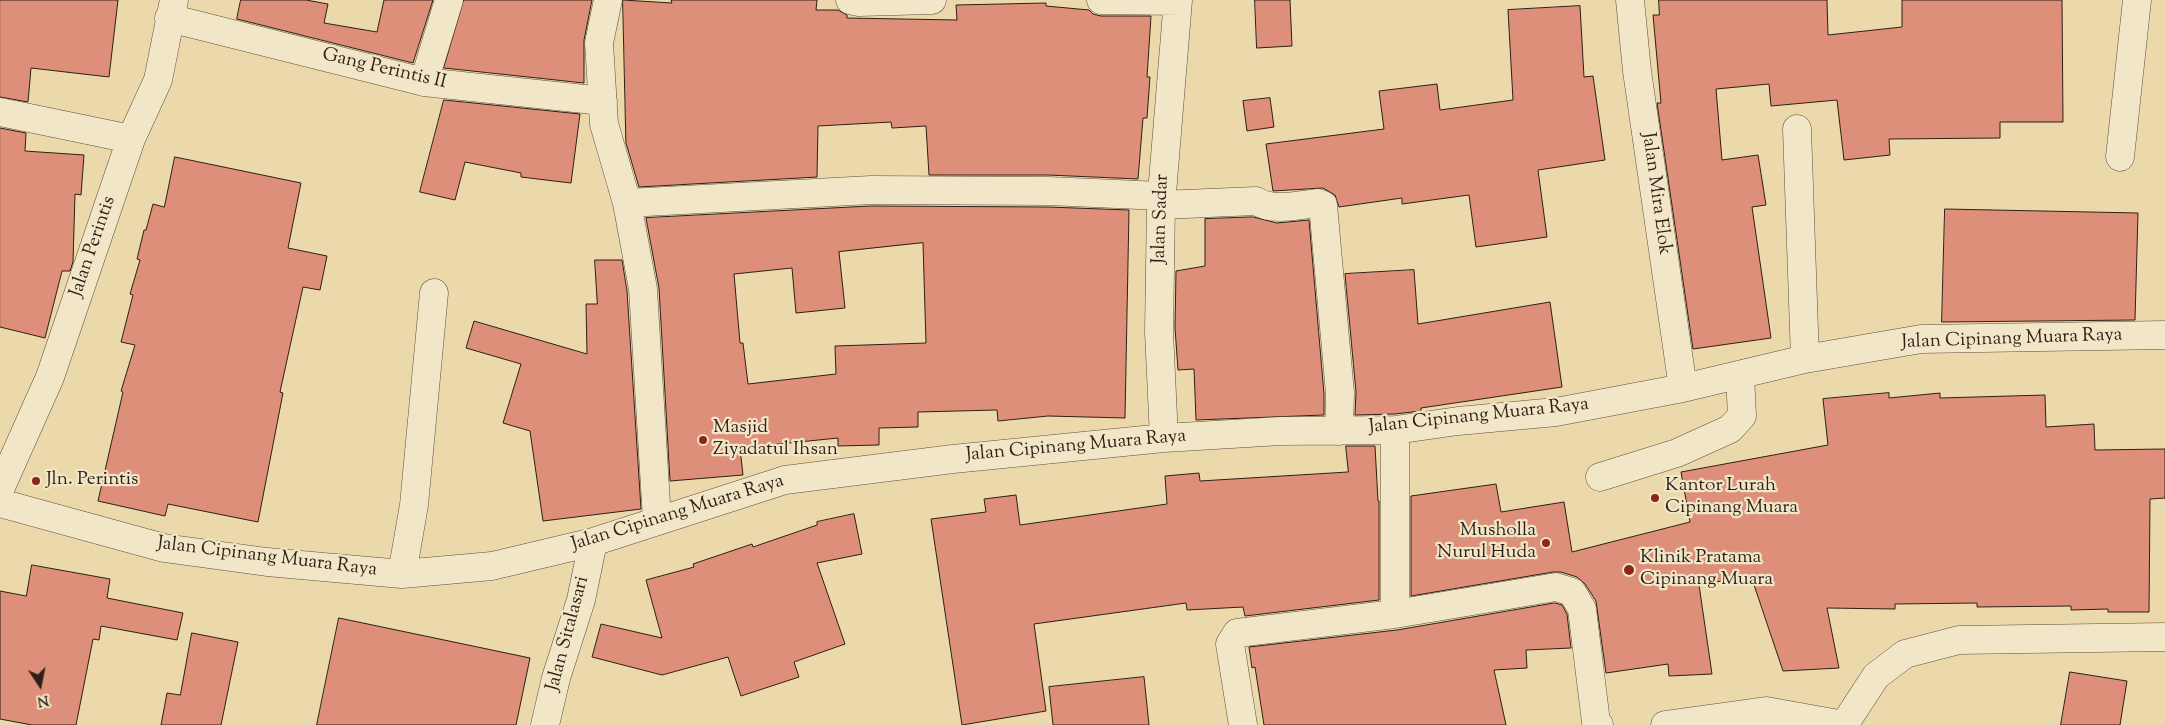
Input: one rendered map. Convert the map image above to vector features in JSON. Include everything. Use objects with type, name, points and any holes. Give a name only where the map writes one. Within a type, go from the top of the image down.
[{"type":"street","points":[[424,82],[448,0]]},
{"type":"street","points":[[608,0],[599,43],[604,124],[627,203],[643,289],[657,520]]},
{"type":"street","points":[[850,0],[859,2],[932,0]]},
{"type":"street","points":[[1100,0],[1178,0]]},
{"type":"street","name":"Jalan Sadar","points":[[1164,438],[1159,332],[1162,201],[1178,0]]},
{"type":"street","name":"Jalan Mira Elok","points":[[1630,0],[1637,71],[1683,388]]},
{"type":"street","points":[[2120,157],[2137,0]]},
{"type":"street","name":"Gang Perintis II","points":[[172,9],[424,82],[603,101]]},
{"type":"street","name":"Jalan Perintis","points":[[0,489],[50,377],[131,139],[158,80],[172,9]]},
{"type":"street","points":[[0,112],[131,139]]},
{"type":"street","points":[[1797,129],[1805,359]]},
{"type":"street","points":[[627,203],[871,190],[1048,190],[1162,201],[1256,201],[1264,206],[1279,207],[1318,203],[1323,205],[1340,393],[1339,431]]},
{"type":"street","points":[[402,574],[414,505],[434,294]]},
{"type":"street","name":"Jalan Cipinang Muara Raya","points":[[0,503],[164,548],[267,562],[402,574],[492,566],[592,542],[785,480],[953,459],[1164,438],[1281,431],[1395,430],[1458,420],[1556,412],[1683,388],[1805,359],[1921,339],[2165,334]]},
{"type":"street","points":[[1600,477],[1677,453],[1730,429],[1742,416],[1740,375]]},
{"type":"street","points":[[1395,430],[1395,614]]},
{"type":"street","name":"Jalan Sitalasari","points":[[545,725],[556,678],[581,600],[592,542]]},
{"type":"street","points":[[1243,725],[1230,644],[1237,633],[1395,614],[1556,588],[1572,592],[1582,609],[1593,724]]},
{"type":"street","points":[[1665,725],[1766,711],[1844,725],[1876,676],[1905,654],[1959,640],[2165,637]]},
{"type":"building","points":[[0,0],[118,0],[109,77],[31,68],[28,102],[0,97]]},
{"type":"building","points":[[241,0],[306,0],[328,4],[324,23],[377,32],[384,0],[433,0],[413,63],[237,19]]},
{"type":"building","points":[[464,0],[592,0],[584,40],[584,83],[444,68]]},
{"type":"building","points":[[623,0],[672,3],[671,0],[817,0],[816,10],[838,10],[847,15],[847,18],[957,20],[956,5],[1046,3],[1046,6],[1089,10],[1093,14],[1101,16],[1151,16],[1147,77],[1150,77],[1147,118],[1143,118],[1138,179],[1048,175],[929,175],[926,126],[892,128],[891,122],[818,126],[817,177],[639,187],[626,143]]},
{"type":"building","points":[[1255,0],[1290,0],[1292,46],[1257,48]]},
{"type":"building","points":[[1659,0],[1827,0],[1828,35],[1902,27],[1902,0],[2062,0],[2063,122],[2000,122],[2000,138],[1889,139],[1890,155],[1844,160],[1837,100],[1771,106],[1769,84],[1716,89],[1722,160],[1758,155],[1766,205],[1752,207],[1771,338],[1693,349],[1657,103],[1661,103],[1653,15],[1659,15]]},
{"type":"building","points":[[1580,6],[1584,77],[1593,76],[1605,160],[1538,170],[1547,237],[1476,247],[1469,195],[1402,204],[1402,198],[1339,207],[1335,195],[1323,188],[1273,191],[1266,144],[1384,129],[1379,91],[1437,84],[1440,110],[1513,100],[1508,10]]},
{"type":"building","points":[[1270,98],[1274,127],[1247,131],[1243,101]]},
{"type":"building","points":[[444,100],[580,114],[571,183],[521,177],[521,173],[465,162],[455,200],[420,192]]},
{"type":"building","points":[[0,128],[26,133],[25,151],[84,155],[81,195],[75,194],[73,262],[70,271],[62,271],[45,338],[0,327]]},
{"type":"building","points":[[175,157],[301,183],[288,248],[327,256],[320,290],[303,287],[280,392],[283,393],[258,522],[168,504],[165,516],[98,501],[123,392],[121,391],[135,345],[121,342],[133,295],[130,294],[140,260],[137,259],[153,204],[164,207]]},
{"type":"building","points":[[871,206],[1048,207],[1129,210],[1125,418],[1048,416],[998,421],[997,410],[918,412],[918,427],[879,428],[879,445],[838,446],[838,438],[740,448],[743,475],[670,481],[659,288],[646,218]],"holes":[[[923,243],[926,343],[835,346],[836,374],[748,384],[743,343],[740,343],[734,274],[792,268],[796,313],[845,308],[839,252]]]},
{"type":"building","points":[[1945,209],[2138,213],[2135,320],[1942,322]]},
{"type":"building","points":[[1253,217],[1277,223],[1309,220],[1324,394],[1324,415],[1196,420],[1194,369],[1178,370],[1175,328],[1176,271],[1205,266],[1205,219]]},
{"type":"building","points":[[595,260],[622,260],[627,291],[641,509],[543,521],[530,431],[503,423],[521,364],[466,348],[474,321],[587,354],[586,304],[597,304]]},
{"type":"building","points":[[1414,270],[1418,324],[1550,302],[1562,387],[1421,408],[1421,411],[1355,415],[1356,392],[1345,274]]},
{"type":"building","points":[[1889,393],[1889,398],[1940,393],[1940,398],[2045,395],[2046,427],[2094,424],[2095,450],[2165,449],[2165,498],[2150,499],[2149,612],[2108,612],[2108,609],[2071,610],[2071,606],[1977,607],[1977,603],[1895,604],[1895,609],[1827,608],[1839,668],[1783,671],[1751,576],[1699,585],[1712,674],[1669,676],[1668,664],[1606,673],[1596,601],[1585,584],[1577,577],[1561,572],[1411,596],[1411,496],[1496,484],[1501,512],[1564,502],[1572,552],[1690,522],[1681,472],[1828,445],[1823,399]]},
{"type":"building","points":[[1346,446],[1375,446],[1379,501],[1379,600],[1245,616],[1243,607],[1187,610],[1186,603],[1034,624],[1046,711],[962,725],[931,519],[986,512],[984,499],[1016,495],[1020,525],[1167,504],[1165,476],[1199,473],[1200,481],[1348,472]]},
{"type":"building","points":[[854,514],[862,554],[817,563],[845,644],[794,662],[799,677],[741,696],[728,657],[662,675],[592,657],[601,624],[662,638],[646,580],[694,567],[693,564],[752,544],[753,547],[817,525],[817,522]]},
{"type":"building","points":[[32,565],[110,579],[107,598],[183,613],[177,640],[101,626],[99,640],[93,639],[76,725],[32,725],[0,719],[0,591],[26,596]]},
{"type":"building","points":[[1555,603],[1562,605],[1567,614],[1571,648],[1526,650],[1527,668],[1494,670],[1506,725],[1264,725],[1255,667],[1252,668],[1249,647],[1397,630]]},
{"type":"building","points":[[339,618],[530,658],[516,725],[317,725]]},
{"type":"building","points":[[192,633],[238,642],[221,725],[161,725],[167,693],[180,695]]},
{"type":"building","points":[[2070,672],[2127,681],[2120,725],[2061,725]]},
{"type":"building","points":[[1144,677],[1149,725],[1053,725],[1049,687]]},
{"type":"place","name":"Masjid Ziyadatul Ihsan","points":[[703,440]]},
{"type":"place","name":"Jln. Perintis","points":[[36,481]]},
{"type":"place","name":"Kantor Lurah Cipinang Muara","points":[[1655,498]]},
{"type":"place","name":"Musholla Nurul Huda","points":[[1546,543]]},
{"type":"place","name":"Klinik Pratama Cipinang Muara","points":[[1629,570]]}]
